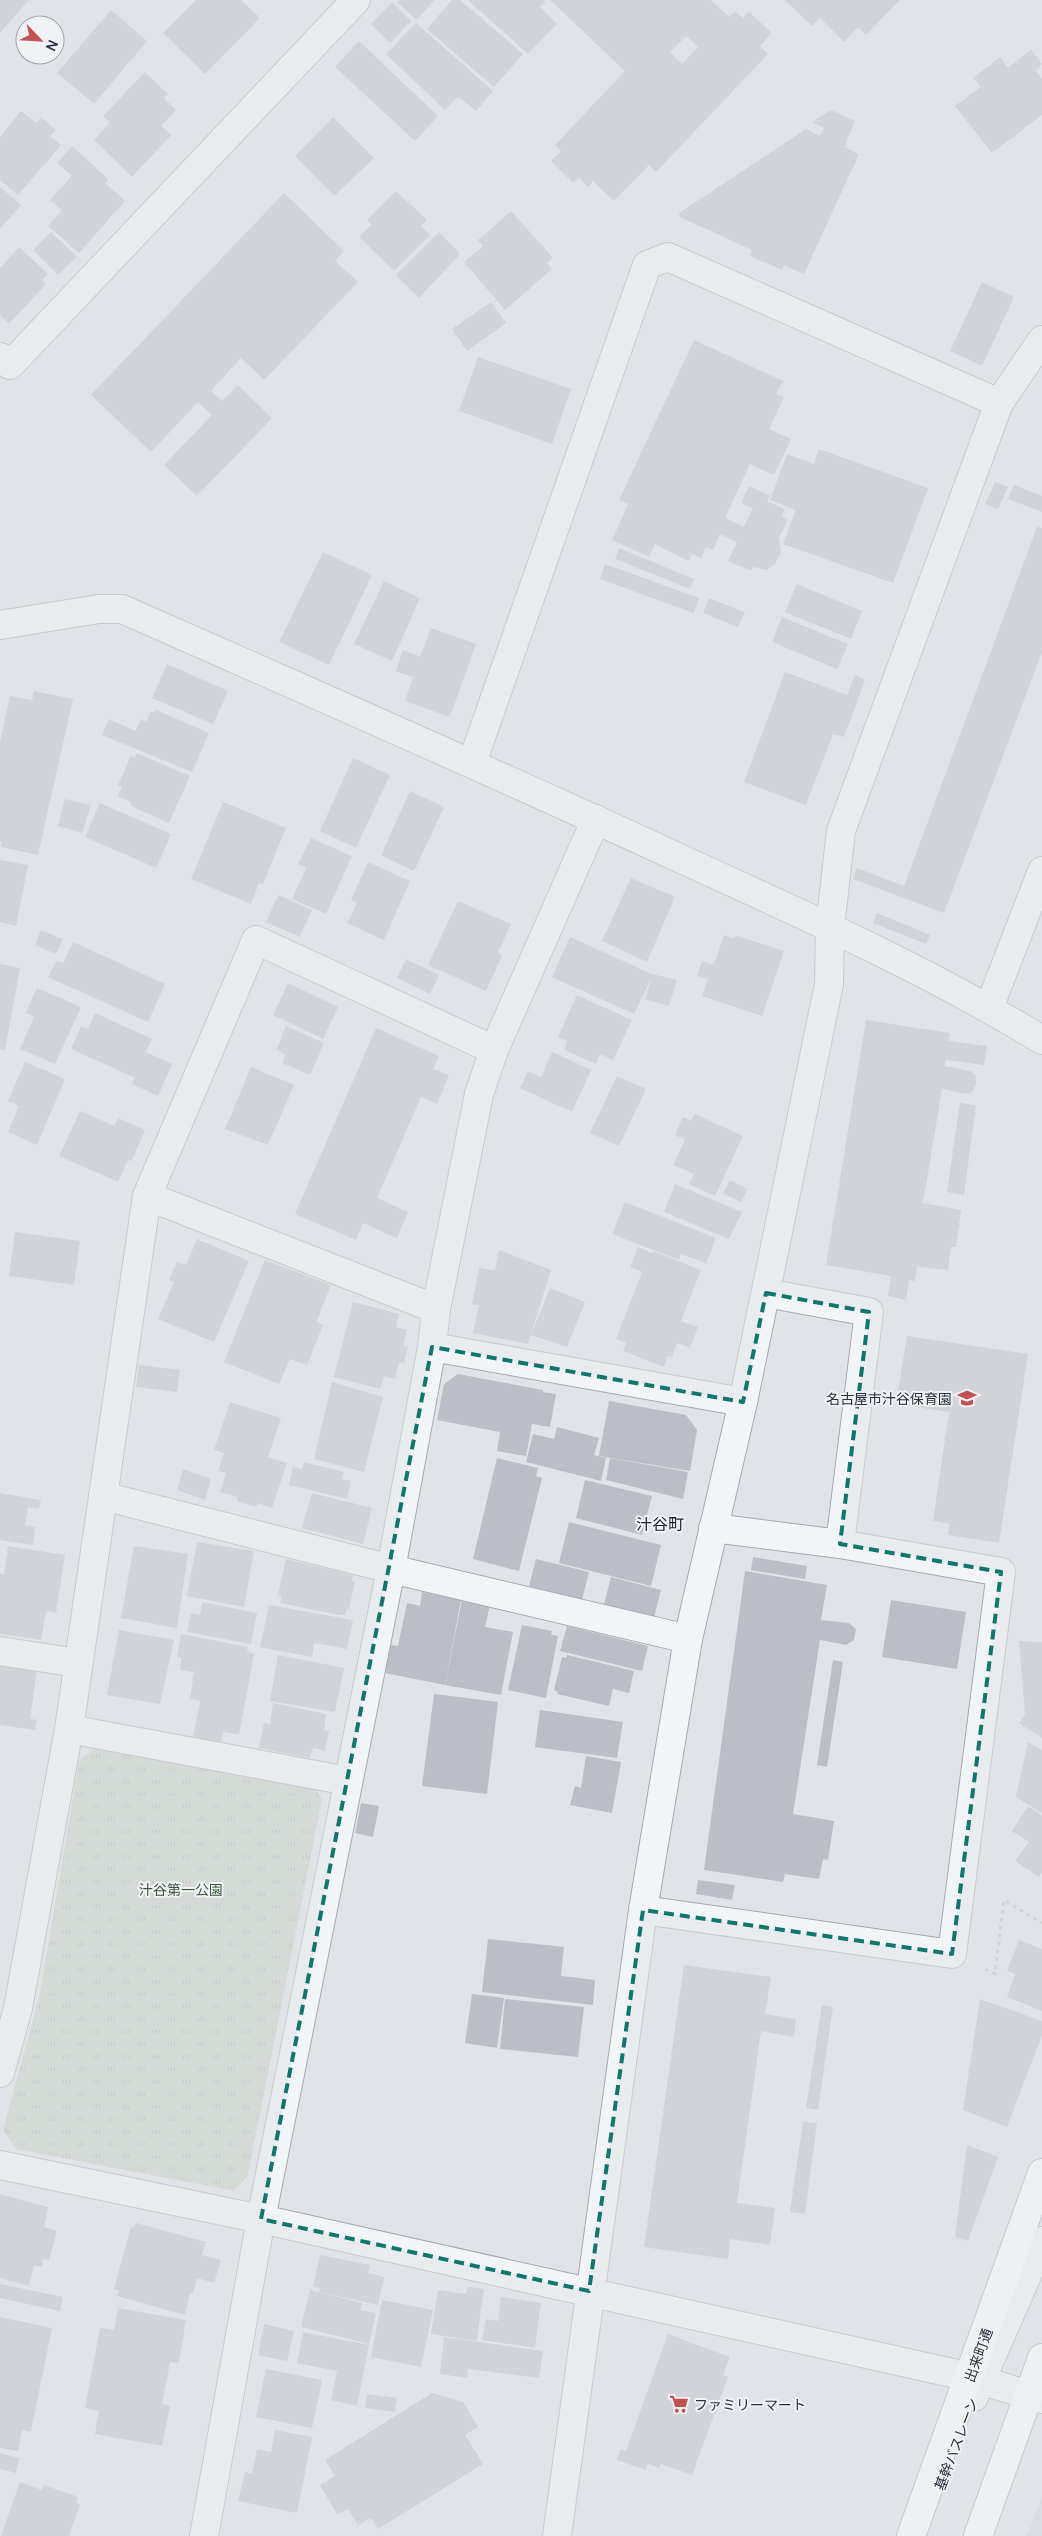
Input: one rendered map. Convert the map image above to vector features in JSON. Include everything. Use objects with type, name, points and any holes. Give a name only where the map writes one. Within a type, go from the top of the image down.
[{"type":"main road","name":"出来町通","points":[[912,2535],[926,2492],[976,2378],[1042,2173]]},
{"type":"main road","points":[[978,2536],[1035,2396],[1042,2358]]},
{"type":"street","points":[[3,366],[356,0]]},
{"type":"street","points":[[472,763],[646,265],[668,257],[999,403]]},
{"type":"street","points":[[557,2536],[589,2291],[643,1910],[688,1639],[743,1402],[829,984],[830,927],[841,832],[999,403],[1042,340]]},
{"type":"street","points":[[0,625],[80,612],[122,609],[472,763],[830,927],[990,1008],[1042,1040]]},
{"type":"street","points":[[204,2536],[260,2219],[391,1569],[432,1347],[436,1309],[479,1094],[494,1050],[596,820]]},
{"type":"street","points":[[990,1008],[1042,870]]},
{"type":"street","points":[[0,2072],[18,2008],[69,1729],[147,1196],[256,940],[494,1050]]},
{"type":"street","points":[[147,1196],[436,1309]]},
{"type":"street","points":[[766,1293],[869,1312],[840,1544]]},
{"type":"street","points":[[432,1347],[743,1402]]},
{"type":"street","points":[[103,1496],[391,1569],[688,1639]]},
{"type":"street","points":[[643,1910],[952,1954],[1001,1572],[840,1544],[713,1528]]},
{"type":"street","points":[[0,1651],[78,1663]]},
{"type":"street","points":[[69,1729],[348,1781]]},
{"type":"street","points":[[0,2164],[589,2291],[976,2378],[1035,2396]]},
{"type":"street","name":"基幹バスレーン","points":[[976,2378],[1042,2242]]},
{"type":"path","points":[[995,1974],[1004,1900],[1042,1923]]},
{"type":"highlighted area","points":[[766,1293],[869,1312],[840,1544],[1001,1572],[952,1954],[643,1910],[589,2291],[261,2219],[432,1347],[743,1402]]},
{"type":"shaded area","points":[[1042,2498],[1042,2536],[1027,2536]]},
{"type":"green space","name":"汁谷第一公園","points":[[94,1748],[313,1785],[322,1799],[248,2175],[234,2191],[16,2149],[3,2130],[40,1993],[79,1761]]},
{"type":"building","points":[[0,0],[29,0],[15,15],[0,33]]},
{"type":"building","points":[[196,0],[241,0],[260,18],[205,74],[163,33]]},
{"type":"building","points":[[399,0],[434,0],[417,20],[397,2]]},
{"type":"building","points":[[452,0],[460,0],[523,54],[494,87],[427,29]]},
{"type":"building","points":[[468,0],[543,0],[545,2],[540,7],[557,24],[528,54]]},
{"type":"building","points":[[550,0],[711,0],[729,17],[735,11],[743,18],[749,12],[772,33],[760,46],[768,54],[656,172],[649,165],[614,201],[593,181],[588,187],[579,178],[573,183],[551,161],[561,151],[555,145],[625,71]],"holes":[[[686,36],[698,47],[682,64],[670,52]]]},
{"type":"building","points":[[785,0],[900,0],[866,35],[858,27],[844,42],[820,18],[812,26]]},
{"type":"building","points":[[392,2],[411,21],[390,43],[371,24]]},
{"type":"building","points":[[111,10],[147,41],[94,104],[57,73]]},
{"type":"building","points":[[416,23],[493,91],[476,111],[458,96],[445,110],[386,54]]},
{"type":"building","points":[[359,41],[438,116],[415,141],[335,67]]},
{"type":"building","points":[[1031,49],[1042,64],[1036,70],[1042,79],[1042,115],[992,153],[955,106],[981,87],[973,78],[1000,57],[1008,68]]},
{"type":"building","points":[[145,72],[168,94],[164,98],[176,110],[161,126],[171,135],[132,177],[94,140],[110,122],[103,116]]},
{"type":"building","points":[[831,110],[855,121],[844,147],[859,154],[804,274],[784,265],[782,270],[750,256],[752,250],[680,217],[679,213],[806,129],[820,136],[824,128],[811,122]]},
{"type":"building","points":[[21,111],[36,123],[41,117],[56,130],[50,136],[61,145],[18,195],[0,180],[0,137]]},
{"type":"building","points":[[333,117],[374,158],[334,196],[295,156]]},
{"type":"building","points":[[72,146],[108,179],[105,183],[125,201],[79,253],[48,226],[62,210],[50,200],[72,176],[57,163]]},
{"type":"building","points":[[0,187],[21,205],[0,229]]},
{"type":"building","points":[[396,191],[427,220],[421,226],[430,235],[394,271],[359,237],[372,224],[367,220]]},
{"type":"building","points":[[284,193],[344,251],[335,261],[358,282],[264,380],[241,358],[211,391],[222,401],[238,385],[272,418],[197,496],[164,465],[212,415],[198,402],[151,452],[91,395]]},
{"type":"building","points":[[511,211],[553,258],[547,263],[552,269],[505,310],[464,262],[483,246],[478,240]]},
{"type":"building","points":[[51,232],[77,257],[58,275],[33,250]]},
{"type":"building","points":[[439,232],[460,254],[419,298],[396,275]]},
{"type":"building","points":[[19,247],[48,274],[42,280],[46,284],[9,324],[0,315],[0,268]]},
{"type":"building","points":[[982,282],[1014,297],[982,366],[950,351]]},
{"type":"building","points":[[491,302],[506,323],[467,351],[452,329]]},
{"type":"building","points":[[694,340],[783,381],[776,394],[784,397],[769,429],[791,439],[774,475],[750,464],[725,518],[744,527],[753,508],[741,503],[749,486],[770,496],[767,501],[785,509],[782,516],[788,519],[779,538],[781,552],[775,564],[767,570],[753,567],[751,571],[728,561],[737,542],[720,534],[713,550],[706,547],[701,558],[692,554],[689,561],[655,544],[649,557],[612,540],[628,504],[619,500]]},
{"type":"building","points":[[478,357],[571,389],[552,444],[459,411]]},
{"type":"building","points":[[819,449],[928,488],[893,583],[783,544],[796,510],[770,500],[787,454],[814,464]]},
{"type":"building","points":[[995,482],[1008,487],[998,509],[985,504]]},
{"type":"building","points":[[1014,485],[1042,496],[1042,512],[1008,499]]},
{"type":"building","points":[[1037,527],[1042,528],[1042,652],[944,913],[853,879],[857,868],[904,886]]},
{"type":"building","points":[[619,548],[694,579],[690,589],[615,559]]},
{"type":"building","points":[[323,552],[372,575],[329,665],[279,642]]},
{"type":"building","points":[[605,564],[699,598],[694,613],[600,579]]},
{"type":"building","points":[[384,581],[420,598],[392,661],[354,644]]},
{"type":"building","points":[[797,584],[862,611],[851,639],[785,612]]},
{"type":"building","points":[[709,598],[745,612],[738,627],[703,613]]},
{"type":"building","points":[[782,617],[848,644],[837,669],[772,642]]},
{"type":"building","points":[[431,628],[476,644],[450,717],[405,701],[413,677],[396,671],[403,650],[420,657]]},
{"type":"building","points":[[167,664],[228,691],[213,724],[152,698]]},
{"type":"building","points":[[785,672],[847,695],[855,675],[865,680],[844,737],[833,734],[806,805],[744,782]]},
{"type":"building","points":[[34,691],[73,699],[38,855],[1,847],[2,842],[0,841],[0,742],[10,696],[32,700]]},
{"type":"building","points":[[156,710],[209,733],[192,772],[102,735],[109,719],[135,731],[141,719],[146,722],[151,711],[154,713]]},
{"type":"building","points":[[137,753],[190,776],[169,823],[131,806],[132,803],[118,796],[122,787],[118,785],[131,756],[135,758]]},
{"type":"building","points":[[353,758],[390,775],[356,848],[320,831]]},
{"type":"building","points":[[410,791],[444,807],[414,871],[381,855]]},
{"type":"building","points":[[65,799],[91,805],[82,833],[58,826]]},
{"type":"building","points":[[223,802],[286,828],[263,884],[259,883],[251,904],[191,879]]},
{"type":"building","points":[[100,803],[171,834],[156,868],[85,837]]},
{"type":"building","points":[[311,838],[352,856],[326,914],[292,899],[306,868],[298,864]]},
{"type":"building","points":[[0,860],[28,865],[16,926],[0,922]]},
{"type":"building","points":[[368,862],[410,881],[384,940],[347,923],[357,903],[351,900]]},
{"type":"building","points":[[631,878],[675,897],[647,962],[602,941]]},
{"type":"building","points":[[278,895],[312,910],[300,937],[266,922]]},
{"type":"building","points":[[458,901],[511,924],[498,953],[502,955],[486,991],[428,965]]},
{"type":"building","points":[[877,913],[930,935],[926,944],[873,923]]},
{"type":"building","points":[[41,930],[63,939],[56,954],[35,945]]},
{"type":"building","points":[[724,935],[734,939],[735,935],[784,951],[762,1016],[702,996],[708,979],[697,976],[702,961],[714,965]]},
{"type":"building","points":[[570,937],[652,974],[677,980],[669,1006],[645,999],[652,977],[634,1014],[552,977]]},
{"type":"building","points":[[73,942],[165,984],[148,1022],[48,977],[56,961],[63,963]]},
{"type":"building","points":[[406,959],[439,975],[430,994],[397,978]]},
{"type":"building","points":[[0,964],[20,968],[5,1050],[0,1049]]},
{"type":"building","points":[[288,983],[338,1007],[323,1039],[273,1015]]},
{"type":"building","points":[[37,988],[81,1007],[55,1064],[20,1049],[34,1017],[26,1013]]},
{"type":"building","points":[[577,995],[632,1020],[613,1060],[600,1054],[596,1064],[564,1050],[567,1041],[558,1037]]},
{"type":"building","points":[[95,1013],[152,1039],[146,1052],[172,1064],[158,1096],[132,1084],[135,1078],[71,1049],[81,1026],[88,1029]]},
{"type":"building","points":[[866,1020],[950,1033],[949,1041],[987,1046],[984,1065],[946,1060],[945,1066],[970,1071],[976,1076],[976,1084],[972,1092],[965,1094],[942,1089],[923,1203],[961,1210],[956,1247],[951,1247],[948,1270],[917,1267],[915,1281],[909,1280],[906,1300],[888,1296],[891,1276],[826,1265]]},
{"type":"building","points":[[286,1026],[324,1043],[310,1075],[282,1063],[286,1055],[276,1050]]},
{"type":"building","points":[[376,1028],[439,1056],[433,1069],[449,1075],[437,1104],[421,1097],[377,1198],[408,1212],[397,1238],[363,1223],[356,1240],[295,1214]]},
{"type":"building","points":[[552,1052],[591,1070],[572,1112],[520,1088],[528,1071],[541,1077]]},
{"type":"building","points":[[25,1062],[65,1079],[37,1145],[8,1132],[19,1106],[8,1101]]},
{"type":"building","points":[[251,1067],[294,1085],[268,1145],[225,1129]]},
{"type":"building","points":[[617,1076],[646,1089],[619,1146],[590,1133]]},
{"type":"building","points":[[960,1103],[976,1105],[964,1195],[947,1192]]},
{"type":"building","points":[[80,1111],[114,1126],[118,1118],[145,1130],[132,1161],[128,1160],[118,1182],[59,1156]]},
{"type":"building","points":[[695,1114],[743,1136],[715,1196],[689,1184],[694,1174],[673,1165],[685,1140],[675,1135],[683,1117],[691,1121]]},
{"type":"building","points":[[730,1180],[748,1189],[741,1202],[723,1194]]},
{"type":"building","points":[[675,1184],[742,1212],[729,1239],[664,1212]]},
{"type":"building","points":[[625,1202],[716,1238],[706,1263],[681,1254],[679,1260],[612,1234]]},
{"type":"building","points":[[15,1232],[80,1241],[74,1285],[9,1276]]},
{"type":"building","points":[[197,1239],[249,1261],[214,1342],[158,1319],[174,1282],[169,1280],[177,1262],[186,1265]]},
{"type":"building","points":[[638,1247],[701,1270],[681,1321],[698,1327],[690,1348],[677,1343],[672,1357],[668,1356],[664,1367],[623,1351],[626,1343],[616,1339],[642,1272],[630,1267]]},
{"type":"building","points":[[499,1250],[551,1270],[528,1344],[473,1333],[479,1305],[472,1304],[479,1268],[495,1271]]},
{"type":"building","points":[[265,1260],[331,1285],[316,1322],[323,1325],[307,1365],[290,1359],[279,1384],[224,1362]]},
{"type":"building","points":[[550,1288],[585,1302],[567,1347],[531,1335]]},
{"type":"building","points":[[353,1302],[399,1314],[396,1327],[407,1330],[403,1346],[408,1347],[404,1363],[399,1362],[395,1379],[384,1376],[380,1389],[334,1377]]},
{"type":"building","points":[[907,1336],[1028,1354],[999,1543],[948,1535],[949,1524],[933,1521],[949,1412],[896,1404]]},
{"type":"building","points":[[139,1365],[180,1370],[177,1392],[136,1387]]},
{"type":"building","points":[[458,1374],[556,1394],[550,1427],[532,1424],[526,1456],[497,1451],[500,1432],[437,1420],[444,1384]]},
{"type":"building","points":[[332,1382],[383,1397],[364,1472],[314,1459]]},
{"type":"building","points":[[609,1401],[686,1415],[697,1430],[690,1471],[599,1456]]},
{"type":"building","points":[[230,1402],[281,1418],[268,1457],[287,1463],[272,1508],[257,1503],[256,1507],[237,1501],[238,1497],[220,1492],[226,1473],[218,1471],[224,1453],[214,1450]]},
{"type":"building","points":[[557,1427],[599,1438],[594,1455],[606,1458],[601,1481],[526,1462],[533,1434],[554,1439]]},
{"type":"building","points":[[497,1458],[538,1468],[536,1476],[542,1478],[519,1571],[473,1559]]},
{"type":"building","points":[[610,1458],[688,1472],[683,1499],[606,1480]]},
{"type":"building","points":[[304,1462],[344,1472],[342,1479],[351,1481],[347,1499],[289,1485],[293,1467],[302,1469]]},
{"type":"building","points":[[183,1469],[211,1479],[205,1500],[177,1490]]},
{"type":"building","points":[[585,1480],[652,1496],[642,1535],[576,1518]]},
{"type":"building","points":[[0,1493],[41,1500],[39,1509],[28,1507],[25,1525],[35,1527],[33,1545],[0,1540]]},
{"type":"building","points":[[312,1493],[372,1508],[363,1544],[302,1528]]},
{"type":"building","points":[[569,1522],[661,1545],[651,1586],[559,1563]]},
{"type":"building","points":[[197,1542],[254,1551],[244,1607],[187,1596]]},
{"type":"building","points":[[8,1546],[65,1555],[56,1613],[46,1611],[41,1640],[0,1634],[0,1574],[4,1574]]},
{"type":"building","points":[[134,1546],[188,1554],[177,1628],[121,1618]]},
{"type":"building","points":[[753,1557],[807,1566],[805,1579],[751,1570]]},
{"type":"building","points":[[286,1559],[353,1575],[352,1581],[355,1582],[349,1609],[347,1608],[345,1615],[280,1603],[282,1596],[278,1595]]},
{"type":"building","points":[[536,1559],[589,1572],[582,1600],[529,1586]]},
{"type":"building","points":[[745,1571],[827,1585],[821,1620],[849,1623],[856,1629],[854,1640],[846,1645],[820,1640],[793,1814],[834,1821],[828,1860],[823,1859],[819,1879],[785,1874],[783,1882],[704,1870]]},
{"type":"building","points":[[611,1577],[661,1590],[653,1621],[603,1608]]},
{"type":"building","points":[[422,1592],[461,1600],[445,1685],[385,1673],[391,1645],[398,1646],[407,1603],[420,1606]]},
{"type":"building","points":[[462,1600],[490,1605],[485,1627],[513,1632],[501,1695],[445,1685]]},
{"type":"building","points":[[891,1600],[966,1612],[957,1669],[882,1657]]},
{"type":"building","points":[[202,1602],[257,1613],[251,1644],[187,1632],[191,1613],[200,1615]]},
{"type":"building","points":[[269,1605],[353,1620],[347,1649],[314,1643],[312,1657],[260,1647]]},
{"type":"building","points":[[522,1625],[552,1631],[551,1635],[558,1636],[546,1698],[508,1690]]},
{"type":"building","points":[[567,1626],[648,1646],[642,1671],[560,1651]]},
{"type":"building","points":[[119,1630],[174,1640],[160,1704],[107,1695]]},
{"type":"building","points":[[181,1634],[248,1647],[247,1652],[254,1654],[239,1735],[223,1732],[221,1743],[193,1738],[200,1701],[190,1699],[194,1672],[180,1670],[181,1658],[177,1657]]},
{"type":"building","points":[[1019,1641],[1042,1642],[1042,1738],[1019,1723],[1025,1714]]},
{"type":"building","points":[[278,1655],[344,1668],[335,1712],[270,1701]]},
{"type":"building","points":[[567,1655],[634,1671],[629,1693],[613,1689],[609,1706],[557,1694],[558,1692],[554,1690],[562,1657],[566,1658]]},
{"type":"building","points":[[833,1660],[843,1662],[827,1767],[817,1765]]},
{"type":"building","points":[[0,1664],[37,1670],[30,1719],[37,1720],[35,1730],[0,1725]]},
{"type":"building","points":[[434,1694],[498,1702],[487,1794],[422,1786]]},
{"type":"building","points":[[273,1703],[326,1714],[324,1730],[329,1731],[325,1751],[313,1748],[310,1758],[259,1748],[264,1723],[270,1724]]},
{"type":"building","points":[[540,1710],[623,1722],[617,1758],[535,1747]]},
{"type":"building","points":[[1028,1742],[1042,1750],[1042,1813],[1016,1797]]},
{"type":"building","points":[[586,1756],[621,1762],[612,1813],[570,1805],[575,1786],[581,1788]]},
{"type":"building","points":[[361,1803],[379,1806],[373,1837],[355,1833]]},
{"type":"building","points":[[1028,1806],[1042,1815],[1042,1873],[1039,1877],[1015,1861],[1029,1842],[1012,1831]]},
{"type":"building","points":[[698,1880],[735,1885],[732,1900],[696,1894]]},
{"type":"building","points":[[488,1939],[564,1947],[561,1976],[595,1980],[593,2005],[482,1992]]},
{"type":"building","points":[[1019,1940],[1042,1949],[1042,2011],[1007,1997],[1015,1974],[1007,1971]]},
{"type":"building","points":[[684,1965],[771,1977],[765,2014],[796,2019],[794,2037],[761,2031],[737,2203],[775,2208],[770,2245],[730,2239],[728,2259],[644,2247]]},
{"type":"building","points":[[472,1994],[504,1998],[497,2048],[465,2043]]},
{"type":"building","points":[[505,1999],[584,2007],[578,2057],[500,2049]]},
{"type":"building","points":[[980,1999],[1042,2021],[1042,2035],[1007,2127],[963,2110]]},
{"type":"building","points":[[822,2005],[833,2007],[818,2110],[806,2108]]},
{"type":"building","points":[[803,2122],[817,2123],[805,2214],[790,2212]]},
{"type":"building","points":[[967,2145],[998,2157],[968,2241],[955,2237]]},
{"type":"building","points":[[0,2194],[48,2207],[44,2227],[57,2231],[49,2260],[43,2259],[42,2267],[34,2265],[29,2286],[0,2278]]},
{"type":"building","points":[[136,2223],[206,2242],[202,2255],[221,2260],[214,2283],[197,2278],[193,2294],[190,2293],[185,2315],[117,2296],[119,2291],[114,2289],[131,2227],[134,2228]]},
{"type":"building","points":[[320,2255],[370,2265],[368,2273],[384,2277],[378,2305],[319,2292],[320,2288],[313,2287]]},
{"type":"building","points":[[0,2284],[63,2297],[60,2311],[0,2298]]},
{"type":"building","points":[[467,2287],[484,2289],[477,2341],[431,2334],[438,2290],[466,2294]]},
{"type":"building","points":[[310,2290],[362,2303],[361,2310],[376,2313],[369,2344],[301,2327]]},
{"type":"building","points":[[501,2297],[541,2303],[535,2348],[482,2340],[486,2319],[498,2321]]},
{"type":"building","points":[[382,2300],[433,2310],[421,2367],[371,2357]]},
{"type":"building","points":[[118,2308],[186,2320],[179,2363],[170,2362],[162,2404],[170,2406],[162,2446],[95,2434],[99,2411],[85,2408],[100,2328],[114,2330]]},
{"type":"building","points":[[0,2317],[52,2328],[31,2432],[22,2430],[18,2451],[0,2448]]},
{"type":"building","points":[[264,2324],[294,2331],[287,2361],[258,2355]]},
{"type":"building","points":[[303,2332],[369,2345],[357,2406],[331,2400],[337,2371],[297,2363]]},
{"type":"building","points":[[668,2334],[730,2357],[723,2375],[728,2377],[692,2475],[661,2464],[659,2468],[648,2464],[646,2470],[617,2460],[621,2449],[626,2451]]},
{"type":"building","points":[[444,2337],[543,2351],[539,2378],[468,2369],[467,2378],[440,2374]]},
{"type":"building","points":[[266,2369],[322,2380],[312,2428],[256,2417]]},
{"type":"building","points":[[432,2393],[463,2402],[478,2427],[465,2435],[483,2464],[378,2529],[371,2518],[358,2525],[348,2509],[337,2514],[320,2485],[335,2476],[325,2460]]},
{"type":"building","points":[[367,2394],[397,2398],[395,2412],[365,2408]]},
{"type":"building","points":[[275,2430],[312,2437],[297,2513],[238,2501],[245,2472],[252,2474],[257,2449],[271,2452]]},
{"type":"building","points":[[0,2453],[19,2458],[16,2473],[0,2469]]},
{"type":"building","points":[[20,2482],[42,2490],[44,2485],[78,2497],[76,2503],[80,2504],[69,2536],[1,2536]]},
{"type":"place","name":"名古屋市汁谷保育園","points":[[967,1398]]},
{"type":"place","name":"ファミリーマート","points":[[679,2404]]},
{"type":"district","name":"汁谷町","points":[[660,1524]]}]
